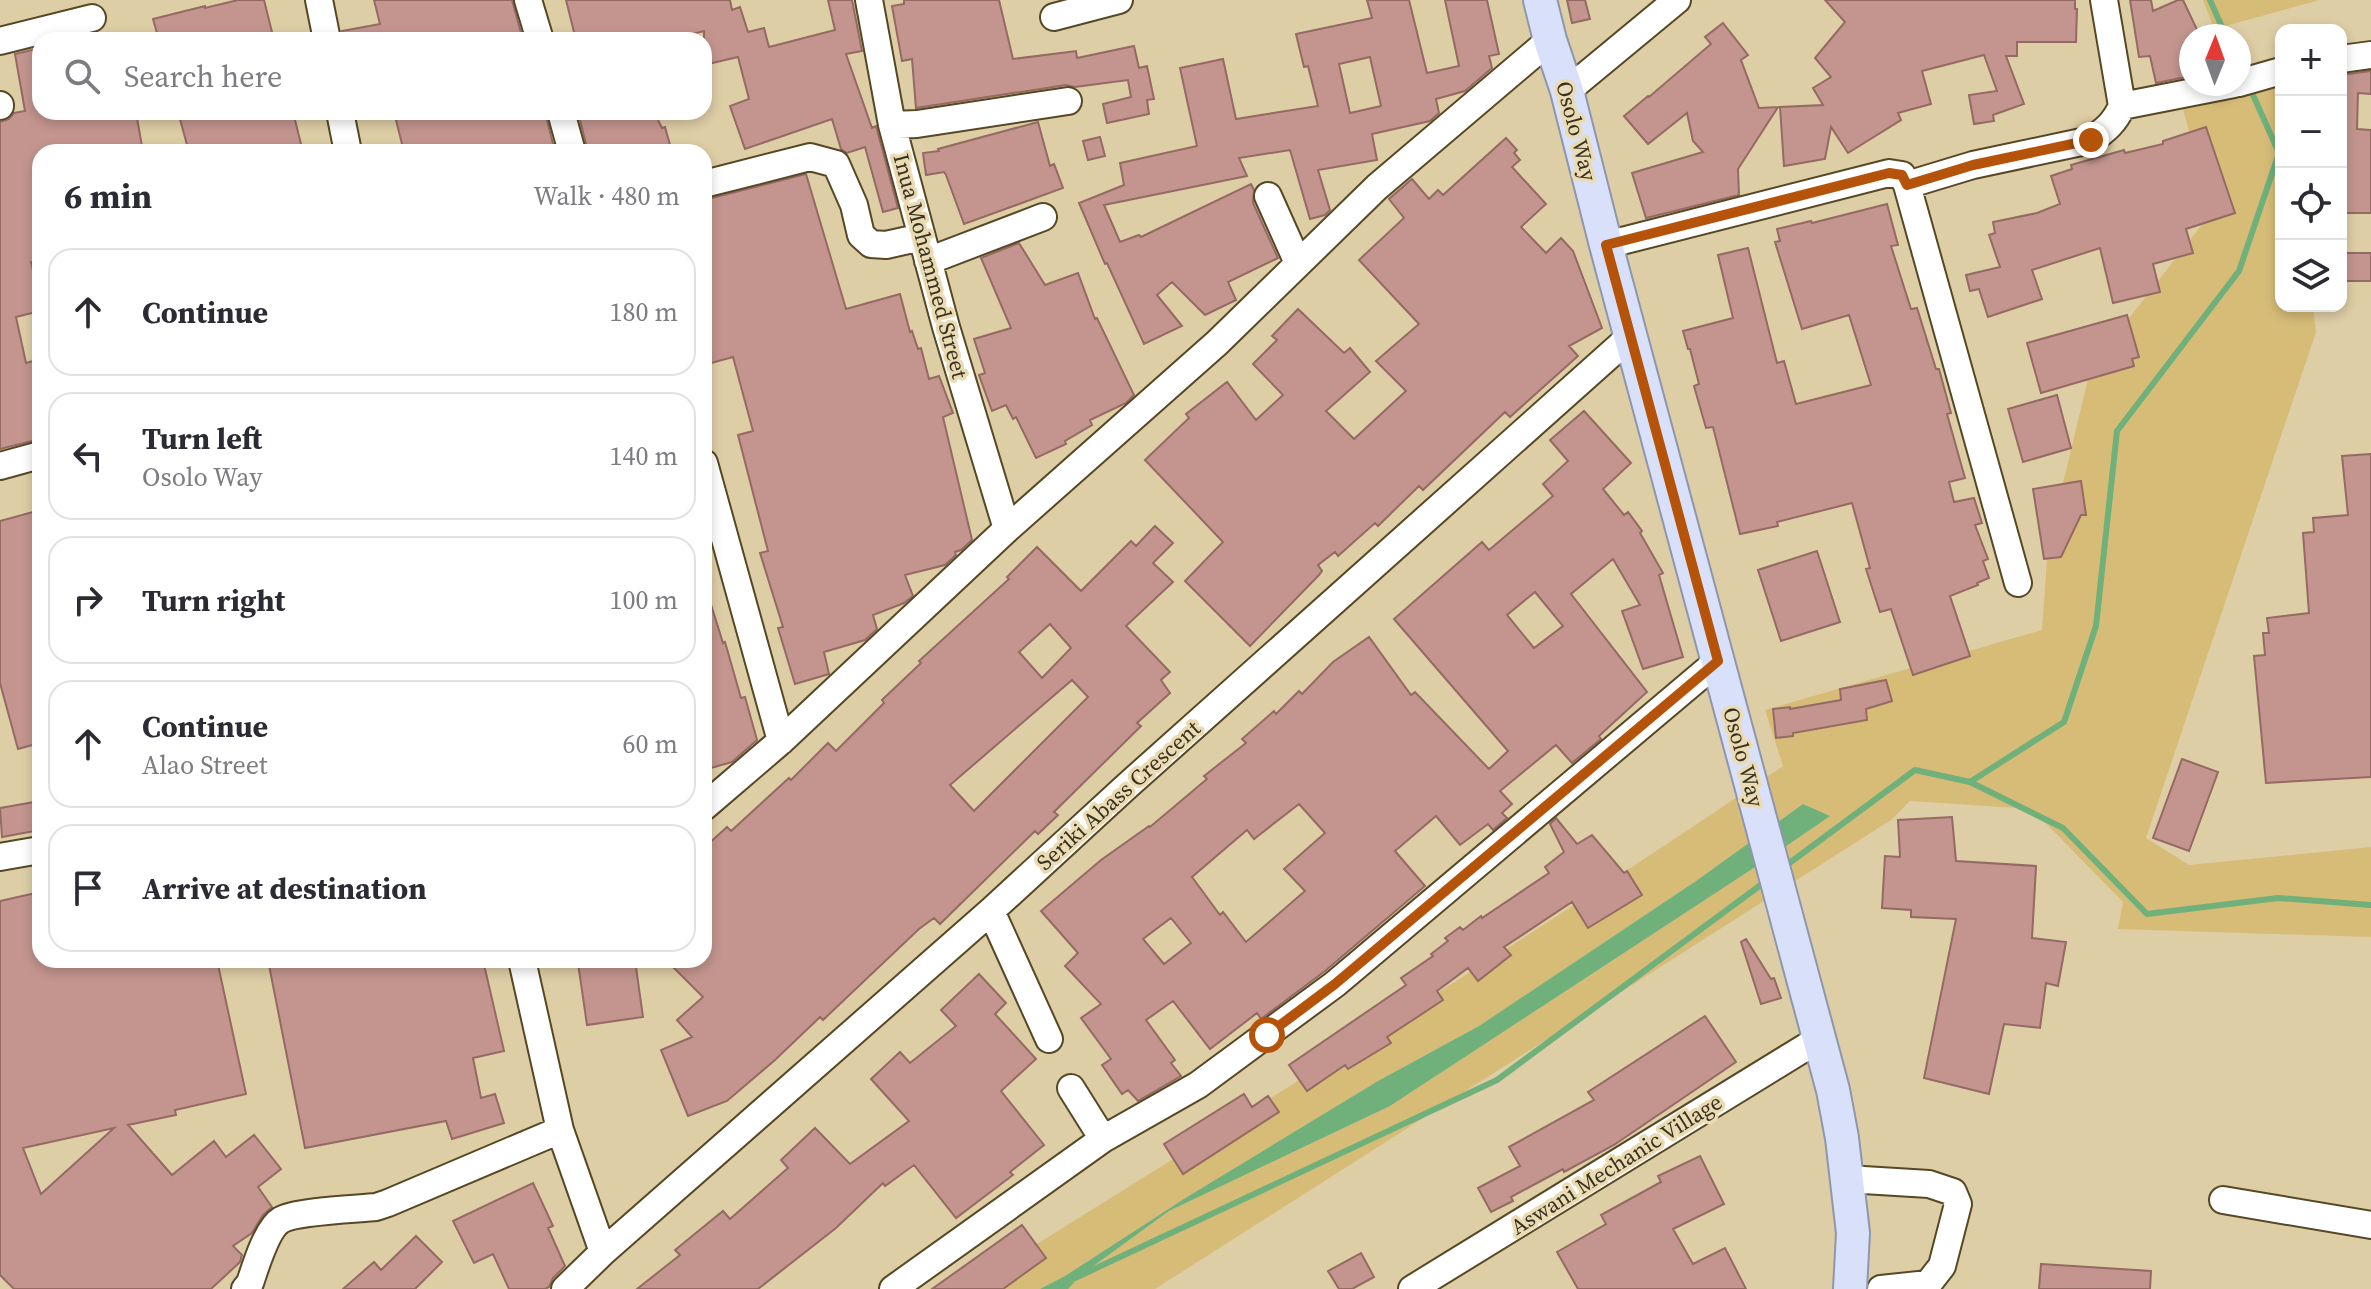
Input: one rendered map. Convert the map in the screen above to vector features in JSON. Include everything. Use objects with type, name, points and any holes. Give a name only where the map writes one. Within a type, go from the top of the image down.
[{"type":"main road","name":"Osolo Way","points":[[1540,0],[1567,91],[1833,1090],[1853,1233],[1850,1289]]},
{"type":"street","points":[[319,0],[325,32]]},
{"type":"street","points":[[528,0],[538,32]]},
{"type":"street","name":"Inua Mohammed Street","points":[[869,0],[892,125],[1007,529]]},
{"type":"street","points":[[1054,17],[1119,0]]},
{"type":"street","points":[[1567,91],[1677,0]]},
{"type":"street","points":[[1907,185],[1973,165],[2091,140],[2115,120],[2122,106],[2104,0]]},
{"type":"street","points":[[36,32],[92,18]]},
{"type":"street","points":[[0,41],[32,33]]},
{"type":"street","points":[[712,800],[781,741],[1007,529],[1217,343],[1377,187],[1550,40]]},
{"type":"street","points":[[2347,58],[2371,55]]},
{"type":"street","points":[[2122,106],[2179,95]]},
{"type":"street","points":[[892,125],[1068,101]]},
{"type":"street","points":[[342,120],[346,144]]},
{"type":"street","points":[[563,120],[570,144]]},
{"type":"street","points":[[712,182],[810,157],[836,164],[854,205],[861,235],[871,244],[925,249],[1043,217]]},
{"type":"street","points":[[1606,245],[1889,173],[1902,175],[2018,583]]},
{"type":"street","points":[[1268,196],[1298,263]]},
{"type":"street","name":"Seriki Abass Crescent","points":[[565,1289],[1631,336]]},
{"type":"street","points":[[0,466],[32,457]]},
{"type":"street","points":[[712,492],[781,741]]},
{"type":"street","points":[[893,1289],[1103,1139],[1198,1085],[1335,984],[1718,661]]},
{"type":"street","points":[[0,857],[32,851]]},
{"type":"street","points":[[991,911],[1049,1039]]},
{"type":"street","points":[[525,968],[560,1130],[603,1252]]},
{"type":"street","name":"Aswani Mechanic Village","points":[[1412,1289],[1819,1039]]},
{"type":"street","points":[[1071,1088],[1103,1139]]},
{"type":"street","points":[[245,1289],[270,1234],[280,1220],[295,1215],[376,1207],[560,1130]]},
{"type":"street","points":[[1847,1179],[1929,1184],[1953,1192],[1958,1204],[1942,1266],[1928,1284],[1881,1289]]},
{"type":"street","points":[[2223,1200],[2371,1225]]},
{"type":"shaded area","points":[[2203,0],[2320,0],[2232,24],[2212,24]]},
{"type":"shaded area","points":[[2275,81],[2275,312],[2314,312],[2316,332],[2146,838],[2189,865],[2371,847],[2371,937],[2118,929],[2123,902],[2032,809],[1910,801],[1891,820],[1155,1289],[1062,1289],[1169,1211],[1390,1106],[1829,816],[1803,804],[1696,881],[1479,1026],[1378,1081],[1187,1197],[1065,1276],[1040,1289],[965,1289],[1479,967],[1783,766],[1765,710],[2042,630],[2048,545],[2091,367],[2211,213],[2180,96],[2251,96],[2251,82]]},
{"type":"shaded area","points":[[1803,804],[1830,816],[1390,1106],[1169,1211],[1062,1289],[1040,1289],[1378,1081],[1479,1026],[1696,881]]},
{"type":"building","points":[[238,0],[264,0],[272,32],[157,32],[153,19]]},
{"type":"building","points":[[374,0],[512,0],[521,32],[342,32],[380,24]]},
{"type":"building","points":[[566,0],[730,0],[732,10],[740,7],[748,32],[764,28],[769,47],[835,30],[828,0],[852,0],[862,51],[846,54],[872,128],[876,126],[898,208],[883,212],[865,147],[847,153],[841,149],[832,119],[745,149],[730,106],[749,99],[738,57],[712,63],[712,32],[574,32]]},
{"type":"building","points":[[904,0],[999,0],[1013,59],[1076,51],[1077,58],[1134,46],[1139,68],[1147,66],[1154,99],[1147,100],[1149,114],[1107,123],[1103,104],[1131,97],[1128,80],[1075,87],[1066,85],[916,108],[912,59],[902,61],[892,6],[904,4]]},
{"type":"building","points":[[1367,0],[1409,0],[1427,73],[1459,66],[1445,0],[1487,0],[1499,54],[1489,56],[1492,68],[1465,91],[1436,99],[1439,113],[1430,121],[1372,134],[1377,160],[1318,170],[1330,210],[1325,215],[1310,219],[1290,150],[1239,158],[1247,176],[1104,205],[1120,242],[1139,235],[1141,237],[1251,184],[1253,203],[1278,258],[1228,282],[1236,300],[1205,315],[1172,282],[1157,295],[1182,326],[1144,344],[1079,203],[1124,185],[1120,163],[1197,146],[1180,68],[1223,59],[1236,119],[1318,106],[1296,34],[1372,18]],"holes":[[[1370,57],[1381,106],[1350,113],[1339,64]]]},
{"type":"building","points":[[1567,0],[1585,0],[1590,19],[1572,23]]},
{"type":"building","points":[[1825,0],[2075,0],[2076,42],[2017,42],[2017,56],[2006,56],[2024,104],[1993,115],[1994,121],[1974,124],[1969,95],[1997,91],[1984,55],[1922,71],[1931,104],[1898,113],[1901,120],[1848,153],[1831,127],[1825,159],[1784,166],[1780,107],[1823,105],[1813,88],[1831,77],[1815,58],[1845,22]]},
{"type":"building","points":[[2130,0],[2151,0],[2153,11],[2183,0],[2194,24],[2179,24],[2179,78],[2156,83],[2150,56],[2139,57]]},
{"type":"building","points":[[1723,23],[1748,55],[1741,60],[1759,108],[1778,107],[1738,169],[1739,195],[1646,218],[1632,173],[1703,152],[1693,141],[1687,113],[1648,144],[1624,116],[1711,44],[1705,37]]},
{"type":"building","points":[[32,50],[32,120],[137,120],[142,144],[32,144],[32,313],[16,317],[26,363],[32,361],[32,441],[0,449],[0,122],[14,113],[25,111],[15,54]]},
{"type":"building","points":[[2371,71],[2371,94],[2358,93],[2357,129],[2371,130],[2371,213],[2347,213],[2347,74]]},
{"type":"building","points":[[180,120],[295,120],[301,144],[187,144]]},
{"type":"building","points":[[396,120],[547,120],[553,144],[402,144]]},
{"type":"building","points":[[580,120],[658,120],[662,128],[665,127],[670,144],[586,144]]},
{"type":"building","points":[[1038,122],[1050,166],[1054,164],[1063,188],[964,224],[946,175],[944,172],[926,175],[923,153]]},
{"type":"building","points":[[2206,127],[2235,213],[2186,229],[2193,253],[2153,264],[2160,292],[2113,303],[2100,248],[2032,270],[2042,299],[1988,317],[1979,289],[1970,291],[1966,275],[2000,267],[1989,235],[1995,233],[1993,222],[2037,213],[2060,204],[2051,176],[2072,169],[2071,165],[2124,150],[2125,153],[2163,144],[2163,141]]},
{"type":"building","points":[[1100,137],[1105,156],[1088,160],[1083,141]]},
{"type":"building","points":[[1506,138],[1517,150],[1514,153],[1520,160],[1512,167],[1546,204],[1521,227],[1546,253],[1561,238],[1573,251],[1602,328],[1569,346],[1578,356],[1510,417],[1505,412],[1423,490],[1419,486],[1378,526],[1375,523],[1338,556],[1335,552],[1318,565],[1322,571],[1319,575],[1250,646],[1185,581],[1223,542],[1145,460],[1189,418],[1186,414],[1227,382],[1256,420],[1283,395],[1253,364],[1277,340],[1272,336],[1298,309],[1344,353],[1350,348],[1370,372],[1326,411],[1354,439],[1406,391],[1376,361],[1419,324],[1359,260],[1404,218],[1389,199],[1412,179],[1429,199],[1438,190],[1443,195]]},
{"type":"building","points":[[806,174],[846,309],[900,294],[910,332],[918,349],[921,348],[929,379],[939,376],[953,413],[943,417],[972,540],[955,552],[956,555],[945,565],[905,575],[913,596],[904,603],[873,615],[877,629],[865,640],[824,652],[829,674],[795,684],[778,628],[783,627],[760,553],[768,551],[738,435],[753,431],[733,357],[712,363],[712,198]]},
{"type":"building","points":[[1887,204],[1898,245],[1891,246],[1911,309],[1917,308],[1936,369],[1939,369],[1951,413],[1947,414],[1965,478],[1949,482],[1954,502],[1974,498],[1982,523],[1975,525],[1988,559],[1983,561],[1989,578],[1950,596],[1970,656],[1913,675],[1891,609],[1880,612],[1866,569],[1870,568],[1852,503],[1777,522],[1778,526],[1740,534],[1713,427],[1706,428],[1694,386],[1699,384],[1683,331],[1733,318],[1718,255],[1748,248],[1777,363],[1784,361],[1796,404],[1871,385],[1849,315],[1802,329],[1775,242],[1780,241],[1777,229]]},
{"type":"building","points":[[1019,243],[1045,285],[1078,273],[1095,319],[1134,395],[1126,403],[1090,420],[1092,425],[1065,441],[1066,444],[1036,458],[1016,417],[1013,419],[1006,405],[992,411],[979,375],[985,373],[974,339],[1011,328],[981,258]]},
{"type":"building","points":[[2347,253],[2371,253],[2371,281],[2347,281]]},
{"type":"building","points":[[2127,315],[2139,357],[2132,359],[2134,366],[2041,393],[2027,343]]},
{"type":"building","points":[[2057,395],[2071,448],[2023,462],[2008,409]]},
{"type":"building","points":[[1584,411],[1631,463],[1603,489],[1624,515],[1628,512],[1642,531],[1640,533],[1663,573],[1659,575],[1683,657],[1643,669],[1622,611],[1640,605],[1613,559],[1571,594],[1647,692],[1599,736],[1601,739],[1572,763],[1556,745],[1500,791],[1512,804],[1502,813],[1507,818],[1493,830],[1488,824],[1460,845],[1436,816],[1395,851],[1425,886],[1325,971],[1261,1019],[1257,1013],[1210,1049],[1173,1001],[1146,1020],[1175,1060],[1171,1063],[1181,1076],[1138,1101],[1128,1090],[1122,1094],[1102,1065],[1111,1059],[1081,1018],[1101,1004],[1065,966],[1078,953],[1041,911],[1101,860],[1150,827],[1207,779],[1204,776],[1246,743],[1242,739],[1274,711],[1276,714],[1299,691],[1302,694],[1333,662],[1369,637],[1411,695],[1415,692],[1489,769],[1508,751],[1394,619],[1482,542],[1489,550],[1553,496],[1543,484],[1568,461],[1550,440]],"holes":[[[1535,592],[1563,626],[1534,648],[1507,615]],[[1299,804],[1325,833],[1284,869],[1305,891],[1246,942],[1223,912],[1220,915],[1192,877],[1247,830],[1254,839]],[[1171,918],[1191,943],[1164,964],[1143,939]]]},
{"type":"building","points":[[2371,454],[2371,777],[2266,783],[2254,656],[2265,655],[2263,633],[2269,633],[2267,618],[2309,613],[2303,533],[2314,532],[2313,518],[2348,515],[2342,456]]},
{"type":"building","points":[[2081,481],[2086,515],[2081,515],[2061,557],[2044,559],[2033,489]]},
{"type":"building","points":[[32,512],[32,745],[18,749],[0,683],[0,521]]},
{"type":"building","points":[[1155,526],[1173,543],[1153,563],[1173,582],[1126,626],[1170,672],[1161,680],[1170,693],[1137,723],[1141,726],[1054,812],[1058,815],[1038,834],[1035,831],[940,924],[934,918],[919,929],[823,1020],[820,1017],[727,1101],[688,1116],[661,1050],[692,1037],[677,1020],[703,997],[674,968],[712,968],[712,841],[727,827],[731,831],[789,778],[791,780],[828,743],[836,751],[921,663],[919,661],[1009,579],[1007,577],[1037,547],[1081,591],[1131,541],[1136,546]],"holes":[[[1050,624],[1071,648],[1042,678],[1019,652]],[[1072,680],[1088,697],[974,811],[950,785]]]},
{"type":"building","points":[[1817,551],[1840,622],[1781,641],[1758,570]]},
{"type":"building","points":[[712,608],[741,698],[745,697],[757,740],[732,762],[712,768]]},
{"type":"building","points":[[1886,680],[1892,701],[1866,709],[1867,720],[1776,738],[1773,709],[1841,700],[1840,689]]},
{"type":"building","points":[[2182,759],[2218,772],[2189,851],[2153,838]]},
{"type":"building","points":[[32,802],[32,831],[2,837],[0,808]]},
{"type":"building","points":[[1952,817],[1956,861],[2036,866],[2032,938],[2066,942],[2058,986],[2046,983],[2040,1028],[2004,1024],[1989,1094],[1924,1078],[1956,919],[1911,917],[1911,910],[1882,908],[1885,856],[1900,857],[1898,820]]},
{"type":"building","points":[[1556,818],[1577,844],[1592,835],[1624,873],[1627,871],[1642,895],[1588,928],[1572,902],[1504,947],[1511,955],[1478,981],[1468,968],[1437,991],[1443,1000],[1387,1037],[1391,1043],[1348,1069],[1345,1065],[1307,1091],[1289,1065],[1406,985],[1401,978],[1433,956],[1431,954],[1448,941],[1445,938],[1460,927],[1463,930],[1549,873],[1545,867],[1564,852],[1550,824]]},
{"type":"building","points":[[32,894],[32,968],[219,968],[246,1094],[175,1110],[176,1115],[128,1125],[172,1175],[214,1141],[226,1157],[254,1135],[281,1169],[258,1187],[272,1207],[252,1233],[233,1246],[242,1255],[240,1262],[211,1289],[14,1289],[0,1275],[0,901]],"holes":[[[114,1128],[41,1194],[23,1148]]]},
{"type":"building","points":[[1746,939],[1771,979],[1774,978],[1781,998],[1761,1004],[1741,942]]},
{"type":"building","points":[[270,968],[485,968],[504,1051],[473,1058],[481,1098],[495,1094],[504,1123],[452,1139],[446,1121],[305,1148]]},
{"type":"building","points":[[579,968],[636,968],[643,1017],[587,1025]]},
{"type":"building","points":[[979,974],[1006,1003],[995,1014],[1036,1059],[1001,1091],[1044,1145],[1010,1172],[1013,1175],[956,1218],[914,1165],[885,1186],[883,1183],[836,1228],[758,1289],[637,1289],[680,1255],[675,1250],[723,1211],[730,1219],[788,1168],[781,1160],[815,1128],[850,1164],[909,1121],[871,1079],[900,1052],[910,1063],[956,1026],[941,1010]]},
{"type":"building","points":[[1705,1016],[1736,1062],[1614,1145],[1511,1197],[1513,1201],[1491,1212],[1478,1188],[1520,1166],[1509,1147],[1594,1100],[1588,1092]]},
{"type":"building","points":[[1244,1094],[1252,1107],[1268,1096],[1279,1112],[1183,1174],[1164,1144]]},
{"type":"building","points":[[1700,1156],[1724,1204],[1673,1229],[1693,1264],[1725,1248],[1746,1289],[1578,1289],[1557,1252],[1606,1224],[1601,1215],[1661,1182],[1658,1176]]},
{"type":"building","points":[[533,1183],[553,1226],[548,1228],[565,1266],[545,1289],[509,1289],[493,1254],[474,1263],[453,1221]]},
{"type":"building","points":[[1022,1225],[1046,1258],[1003,1289],[932,1289]]},
{"type":"building","points":[[416,1236],[442,1262],[415,1289],[343,1289],[374,1262],[381,1270]]},
{"type":"building","points":[[1361,1253],[1374,1277],[1352,1289],[1339,1289],[1328,1271]]},
{"type":"building","points":[[2041,1264],[2151,1271],[2150,1289],[2039,1289]]},
{"type":"waterway","points":[[2210,0],[2221,24]]},
{"type":"waterway","points":[[1970,782],[2064,722],[2096,626],[2117,431],[2239,271],[2279,153],[2251,90]]},
{"type":"waterway","points":[[1784,867],[1915,770],[1970,782],[2063,828],[2147,914],[2278,898],[2371,905]]},
{"type":"waterway","points":[[1064,1289],[1073,1279],[1497,1080],[1766,881]]},
{"type":"route","points":[[1267,1035],[1335,984],[1718,661],[1606,245],[1889,173],[1902,175],[1907,185],[1973,165],[2091,140]]}]
